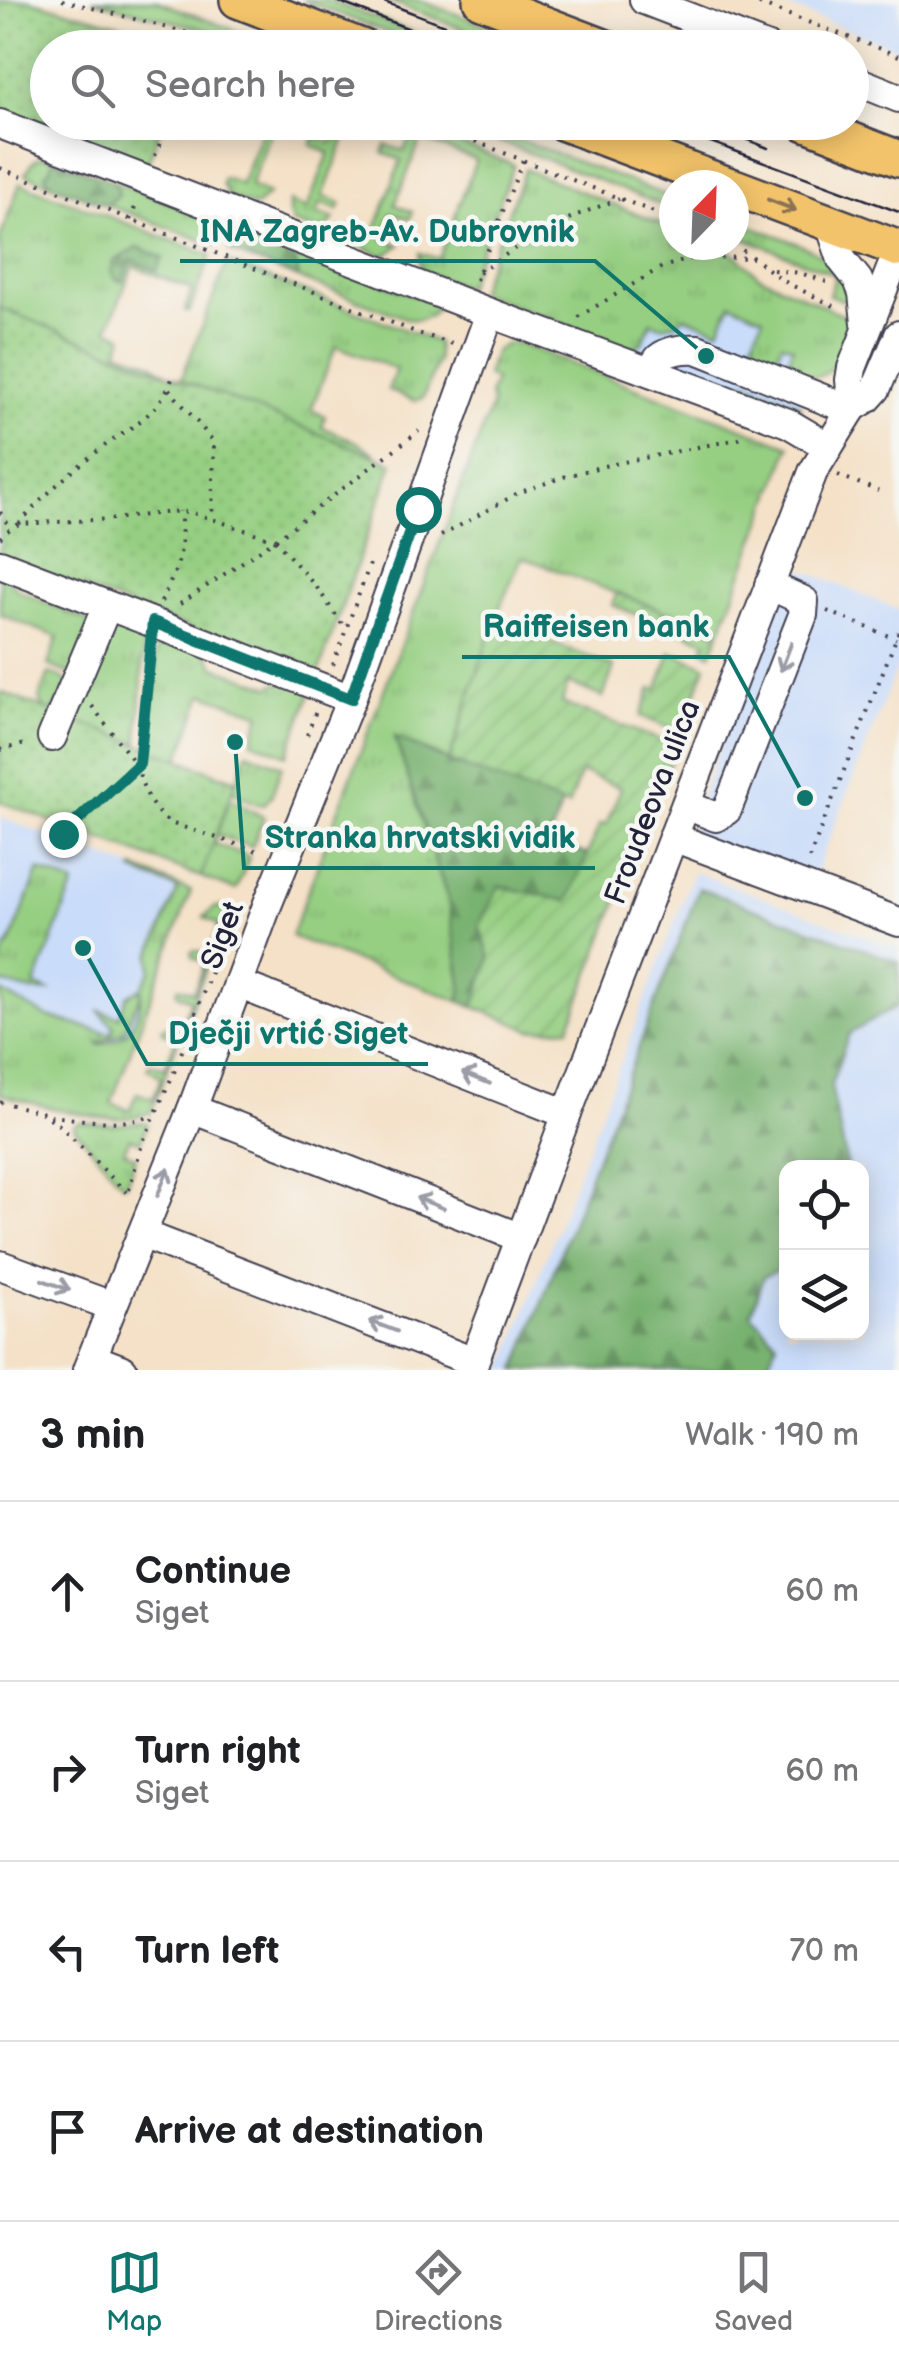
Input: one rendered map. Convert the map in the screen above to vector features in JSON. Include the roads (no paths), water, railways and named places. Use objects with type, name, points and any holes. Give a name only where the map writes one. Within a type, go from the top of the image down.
[{"type":"main road","points":[[238,0],[317,30]]},
{"type":"main road","points":[[481,0],[559,30]]},
{"type":"main road","points":[[610,140],[689,170]]},
{"type":"main road","points":[[852,140],[899,158]]},
{"type":"main road","points":[[749,193],[899,249]]},
{"type":"street","points":[[644,0],[722,30]]},
{"type":"street","points":[[869,87],[899,98]]},
{"type":"street","points":[[0,124],[30,136]]},
{"type":"street","points":[[42,140],[788,423],[828,458]]},
{"type":"street","points":[[830,224],[842,260],[863,293],[858,323]]},
{"type":"street","name":"Froudeova ulica","points":[[142,1234],[472,1366],[814,472],[828,458],[852,408],[850,380],[858,323],[899,249]]},
{"type":"street","name":"Siget","points":[[89,1364],[351,699],[490,312]]},
{"type":"street","name":"Froudeova ulica","points":[[852,408],[876,389],[899,335]]},
{"type":"street","points":[[651,372],[659,358],[688,348],[697,349],[852,408]]},
{"type":"street","points":[[0,564],[107,606],[155,618],[351,699]]},
{"type":"street","points":[[686,805],[716,817],[727,810],[803,615],[804,601],[770,585]]},
{"type":"street","points":[[52,737],[107,606]]},
{"type":"street","points":[[674,837],[899,922]]},
{"type":"street","points":[[238,984],[567,1114]]},
{"type":"street","points":[[192,1109],[521,1238]]},
{"type":"street","points":[[0,1264],[112,1306]]},
{"type":"street","points":[[89,1364],[122,1370]]},
{"type":"tram line","points":[[334,0],[412,30]]},
{"type":"tram line","points":[[379,0],[457,30]]},
{"type":"tram line","points":[[705,140],[899,212]]},
{"type":"tram line","points":[[748,140],[768,148]]},
{"type":"place","name":"INA Zagreb-Av. Dubrovnik","points":[[706,356]]},
{"type":"place","name":"Stranka hrvatski vidik","points":[[235,742]]},
{"type":"place","name":"Raiffeisen bank","points":[[805,798]]},
{"type":"place","name":"Dječji vrtić Siget","points":[[83,948]]}]
